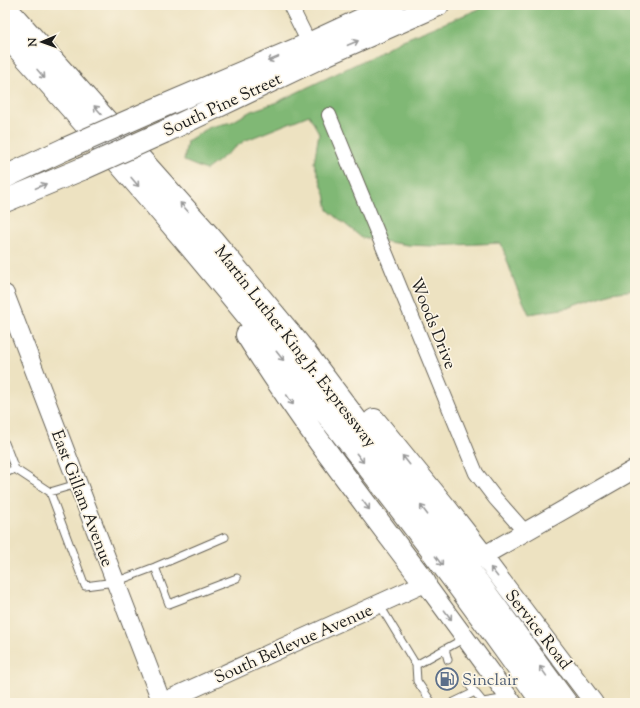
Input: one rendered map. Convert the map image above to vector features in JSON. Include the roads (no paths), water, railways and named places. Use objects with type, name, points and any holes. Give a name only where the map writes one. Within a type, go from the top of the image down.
[{"type":"main road","name":"South Pine Street","points":[[5,201],[82,169],[164,132],[313,51],[393,5]]},
{"type":"main road","name":"South Pine Street","points":[[5,177],[147,113],[438,5]]},
{"type":"main road","name":"Martin Luther King Jr. Expressway","points":[[5,7],[210,237],[302,348],[460,558],[566,703]]},
{"type":"main road","name":"Martin Luther King Jr. Expressway","points":[[5,34],[110,152],[284,362],[366,465],[445,569],[543,703]]},
{"type":"main road","points":[[201,261],[268,368],[292,403],[425,583]]},
{"type":"main road","points":[[302,348],[365,409],[483,556]]},
{"type":"street","points":[[290,5],[313,51]]},
{"type":"street","name":"Woods Drive","points":[[329,115],[476,473],[495,498],[525,532]]},
{"type":"street","name":"East Gillam Avenue","points":[[5,294],[162,703]]},
{"type":"street","points":[[483,556],[635,469]]},
{"type":"street","name":"Service Road","points":[[483,556],[594,703]]},
{"type":"street","points":[[425,583],[511,700]]},
{"type":"street","name":"South Bellevue Avenue","points":[[162,703],[425,583]]},
{"type":"lane","points":[[5,443],[16,469],[50,492],[85,586],[115,582],[154,567],[225,536]]},
{"type":"lane","points":[[5,473],[16,469]]},
{"type":"lane","points":[[50,492],[77,484]]},
{"type":"lane","points":[[154,567],[169,604],[236,578]]},
{"type":"lane","points":[[379,604],[416,665],[417,681],[432,703]]},
{"type":"lane","points":[[416,665],[465,638]]},
{"type":"lane","points":[[445,649],[448,660]]},
{"type":"lane","points":[[469,685],[483,702],[511,700]]},
{"type":"lane","points":[[452,703],[475,692]]},
{"type":"place","name":"Sinclair","points":[[447,679]]}]
